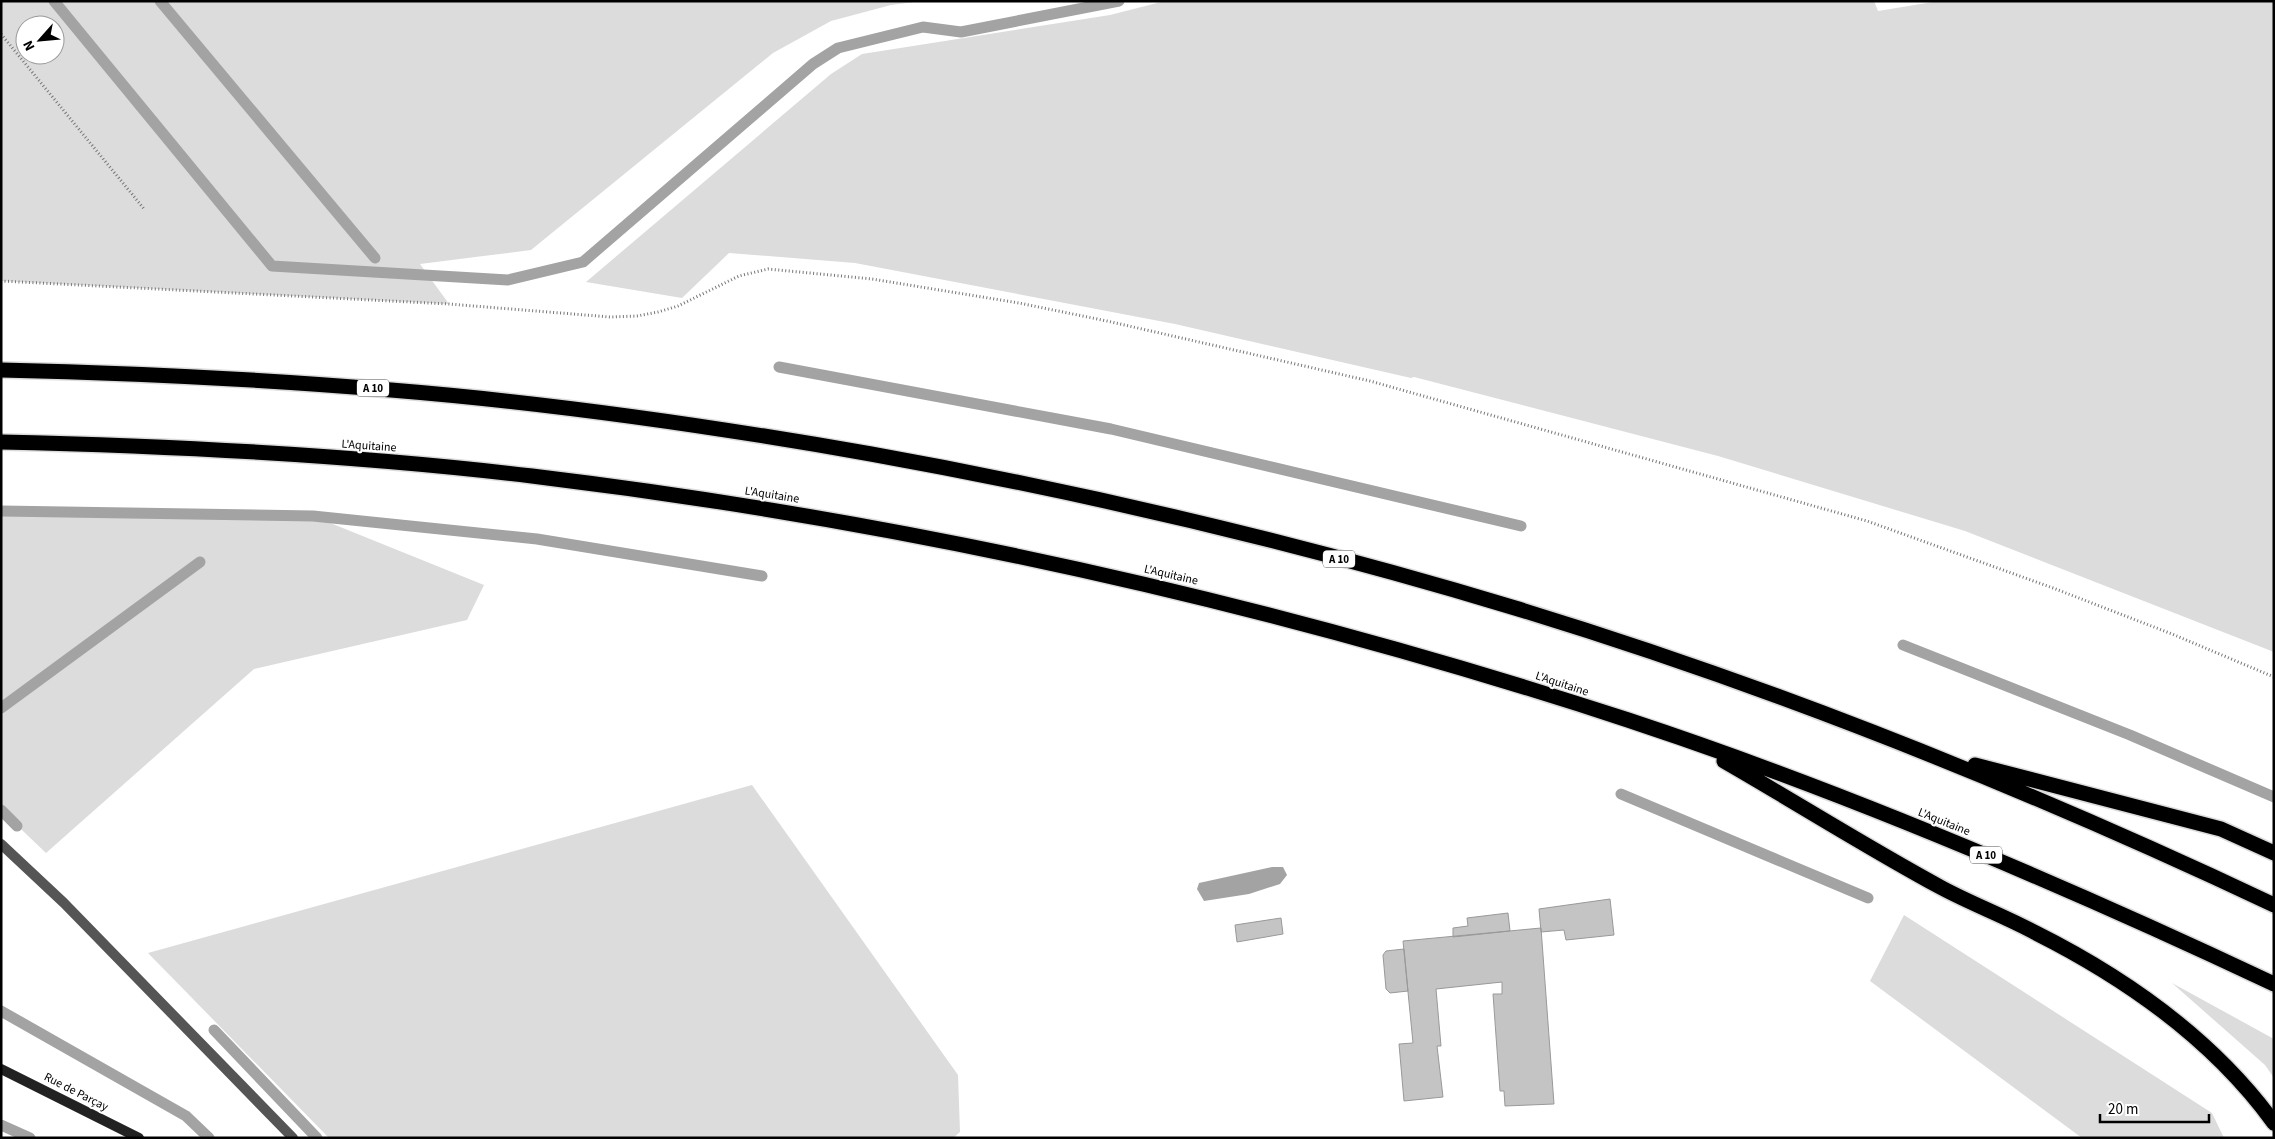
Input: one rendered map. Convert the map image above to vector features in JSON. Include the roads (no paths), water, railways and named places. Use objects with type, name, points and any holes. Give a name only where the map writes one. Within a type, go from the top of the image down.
[{"type":"highway","name":"A 10","points":[[1,370],[254,380],[395,390],[525,403],[742,432],[958,470],[1102,500],[1240,533],[1516,609],[1654,654],[1918,750],[2113,831],[2274,905]]},
{"type":"highway","name":"L'Aquitaine","points":[[1,442],[233,451],[390,462],[540,477],[807,515],[1077,568],[1224,603],[1360,639],[1495,678],[1692,743],[1891,816],[2024,871],[2154,928],[2274,984]]},
{"type":"highway","points":[[1692,743],[1944,889],[2035,932],[2106,972],[2167,1013],[2217,1057],[2262,1106],[2274,1123]]},
{"type":"highway","points":[[1918,750],[2221,830],[2274,853]]},
{"type":"street","name":"Rue de Parçay","points":[[1,1069],[139,1138]]},
{"type":"lane","points":[[1,844],[64,903],[293,1138]]},
{"type":"waterway","points":[[54,1],[272,266],[508,280],[583,262],[813,64],[838,48],[923,27],[961,32],[1119,1]]},
{"type":"waterway","points":[[160,1],[375,258]]},
{"type":"waterway","points":[[779,367],[1111,429],[1521,526]]},
{"type":"waterway","points":[[1,511],[313,516],[537,539],[762,576]]},
{"type":"waterway","points":[[1,708],[200,562]]},
{"type":"waterway","points":[[1903,645],[2130,735],[2274,797]]},
{"type":"waterway","points":[[1621,794],[1868,898]]},
{"type":"waterway","points":[[1,810],[17,826]]},
{"type":"waterway","points":[[1,1011],[186,1116],[209,1138]]},
{"type":"waterway","points":[[214,1030],[317,1138]]},
{"type":"waterway","points":[[1,1125],[30,1138]]}]
